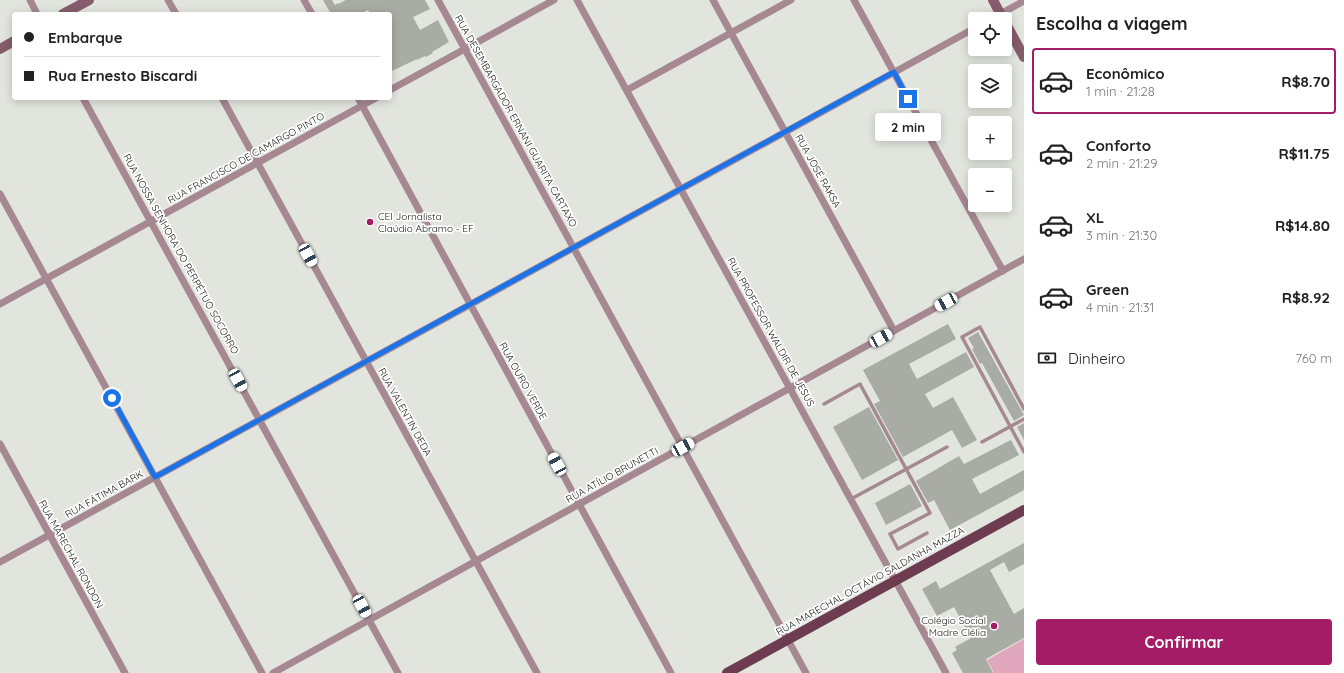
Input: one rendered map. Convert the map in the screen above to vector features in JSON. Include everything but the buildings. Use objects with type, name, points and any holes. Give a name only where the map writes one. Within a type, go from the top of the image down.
[{"type":"main road","name":"RUA MARECHAL OCTÁVIO SALDANHA MAZZA","points":[[727,673],[1024,510]]},
{"type":"street","points":[[30,0],[36,12]]},
{"type":"street","points":[[67,12],[89,0]]},
{"type":"street","points":[[168,0],[175,12]]},
{"type":"street","points":[[304,0],[311,12]]},
{"type":"street","name":"RUA DESEMBARGADOR ERNANI GUARITA CARTAXO","points":[[438,0],[806,673]]},
{"type":"street","points":[[392,89],[554,0]]},
{"type":"street","name":"RUA PROFESSOR WALDIR DE JESUS","points":[[577,0],[946,673]]},
{"type":"street","name":"RUA JOSÉ RAKSA","points":[[713,0],[894,331]]},
{"type":"street","points":[[627,90],[791,0]]},
{"type":"street","points":[[854,0],[1003,271]]},
{"type":"street","points":[[993,0],[1000,12]]},
{"type":"street","points":[[1010,12],[1024,1]]},
{"type":"street","name":"RUA FÁTIMA BARK","points":[[0,562],[968,32]]},
{"type":"street","points":[[1012,35],[1024,57]]},
{"type":"street","points":[[0,49],[12,42]]},
{"type":"street","name":"RUA NOSSA SENHORA DO PERPÉTUO SOCORRO","points":[[84,100],[398,673]]},
{"type":"street","name":"RUA VALENTIN DEDA","points":[[223,100],[537,673]]},
{"type":"street","name":"RUA OURO VERDE","points":[[359,100],[671,673]]},
{"type":"street","name":"RUA FRANCISCO DE CAMARGO PINTO","points":[[0,304],[372,100]]},
{"type":"street","points":[[0,194],[262,673]]},
{"type":"street","name":"RUA ATÍLIO BRUNETTI","points":[[273,673],[1024,259]]},
{"type":"street","name":"RUA MARECHAL RONDON","points":[[0,444],[125,673]]},
{"type":"lane","points":[[1024,409],[980,327],[962,337],[1024,452]]},
{"type":"lane","points":[[824,404],[860,384],[930,513],[890,534],[898,549],[927,533]]},
{"type":"lane","points":[[982,442],[1024,419]]},
{"type":"lane","points":[[851,499],[947,447]]},
{"type":"shaded area","name":"Colégio Social Madre Clélia","points":[[1024,639],[1024,673],[994,673],[987,660]]},
{"type":"place","name":"CEI Jornalista Claúdio Abramo - EF","points":[[370,222]]},
{"type":"place","name":"Colégio Social Madre Clélia","points":[[994,626]]},
{"type":"route","points":[[112,398],[155,477],[894,72],[908,99]]}]
